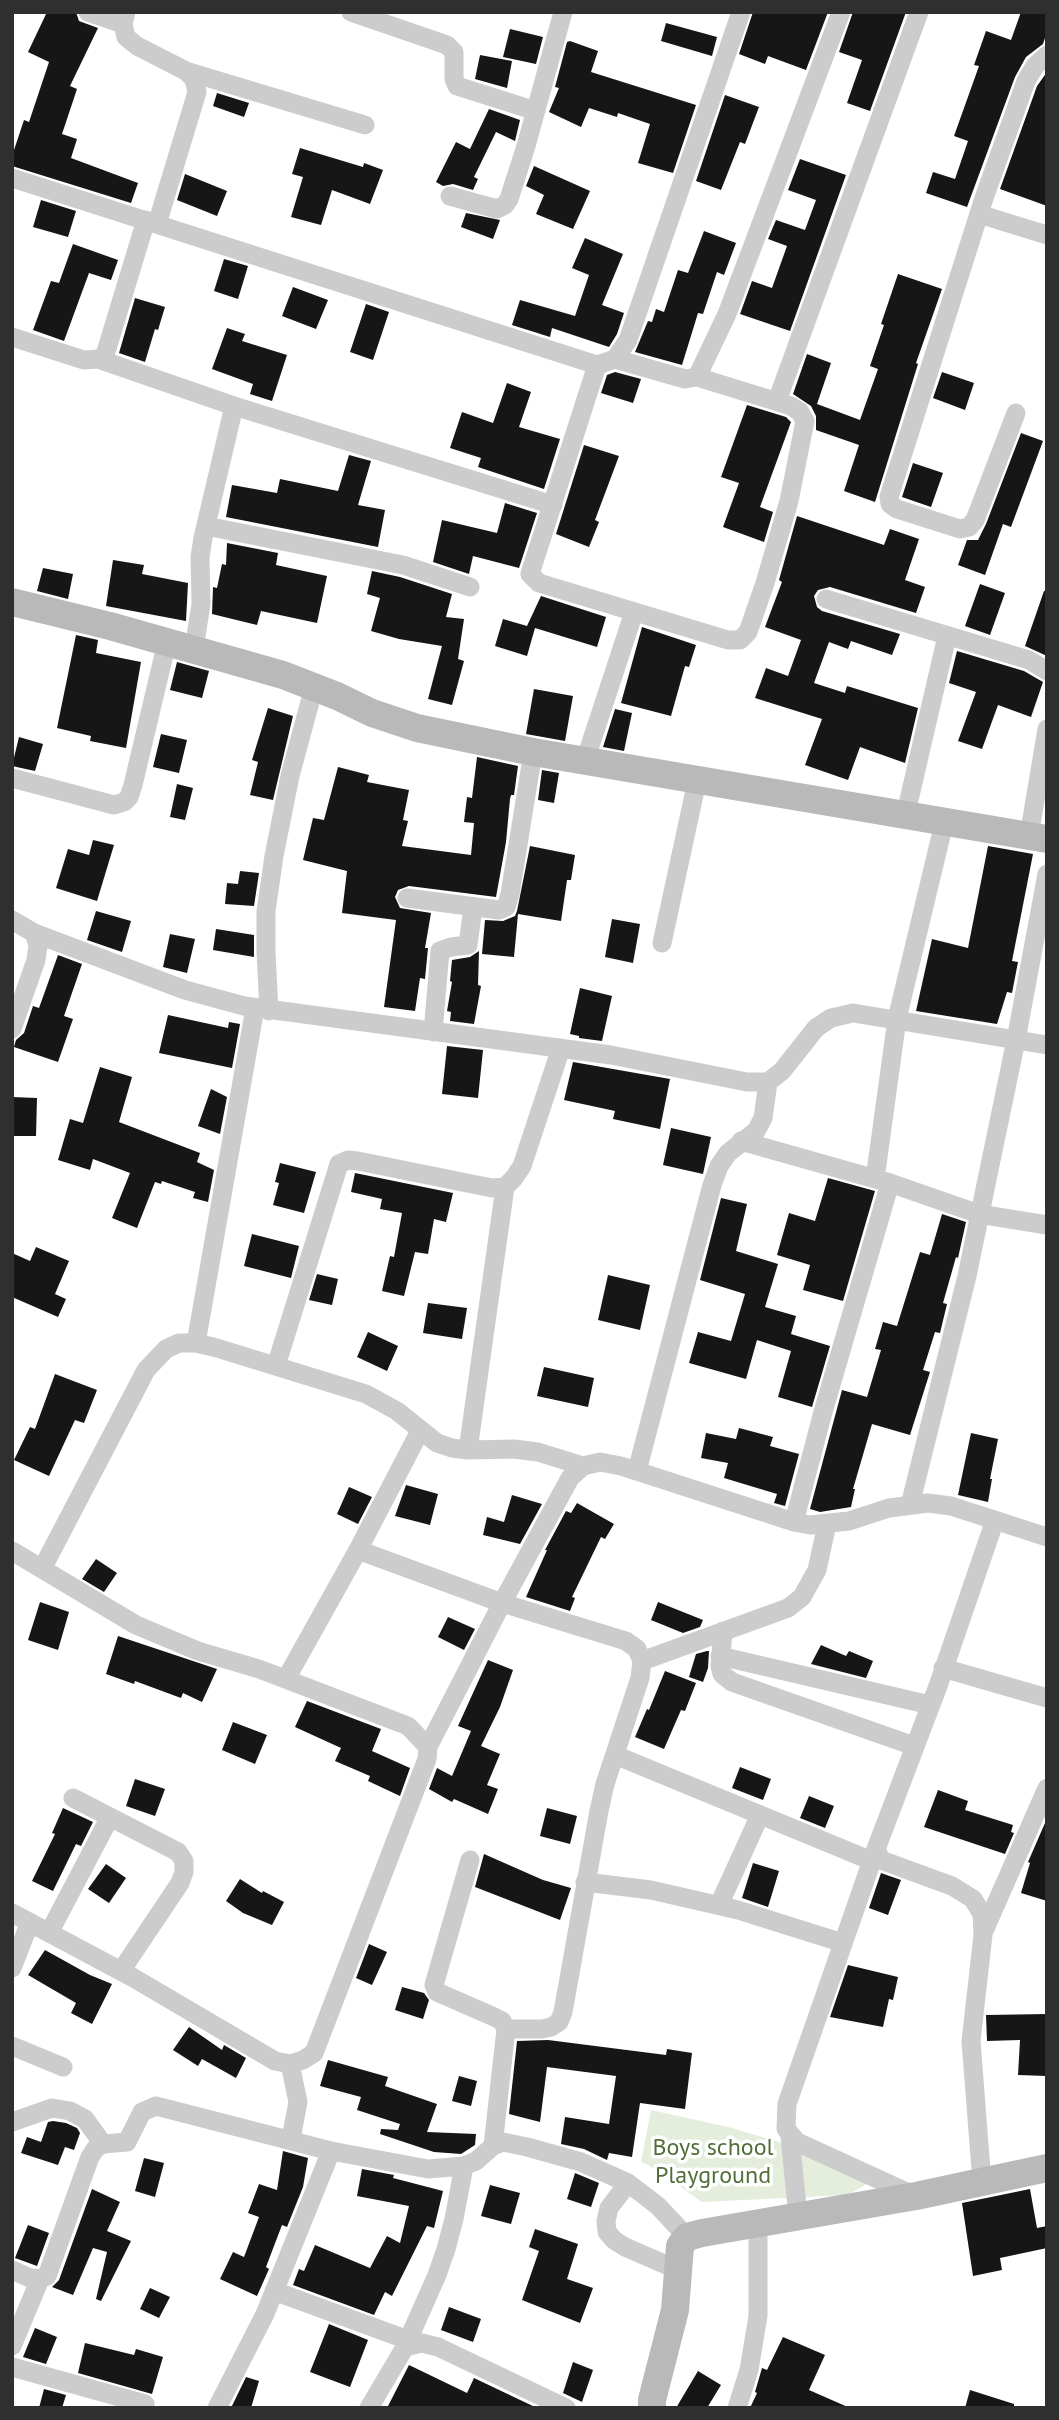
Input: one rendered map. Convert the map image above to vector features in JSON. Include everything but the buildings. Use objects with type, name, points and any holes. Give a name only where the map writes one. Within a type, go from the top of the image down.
[{"type":"street","points":[[88,12],[124,18],[126,37],[137,46],[186,71],[365,125]]},
{"type":"street","points":[[351,12],[447,46],[454,51],[454,79],[457,86],[536,111]]},
{"type":"street","points":[[450,196],[497,209],[509,199],[563,12]]},
{"type":"street","points":[[12,178],[606,362],[685,379],[697,377],[791,406],[800,412],[805,421],[789,501],[748,632],[740,640],[728,640],[539,583],[530,574],[606,362],[628,340],[741,12]]},
{"type":"street","points":[[697,377],[727,314],[841,12]]},
{"type":"street","points":[[777,401],[919,12]]},
{"type":"street","points":[[1017,413],[975,520],[969,527],[960,529],[897,509],[890,504],[889,497],[979,214],[1026,81],[1035,66],[1047,55]]},
{"type":"street","points":[[98,359],[105,355],[108,347],[197,92],[194,79],[186,71]]},
{"type":"street","points":[[979,214],[1047,235]]},
{"type":"street","points":[[12,337],[84,360],[98,359],[234,406],[553,505]]},
{"type":"street","points":[[12,778],[114,806],[129,797],[180,646],[201,604],[200,557],[234,406]]},
{"type":"street","points":[[206,526],[402,565],[470,587]]},
{"type":"street","points":[[826,599],[1029,660],[1047,671]]},
{"type":"street","points":[[12,602],[283,675],[372,713],[417,728],[697,781],[1038,837],[1047,729]]},
{"type":"street","points":[[585,761],[634,612]]},
{"type":"street","points":[[905,817],[947,636]]},
{"type":"street","points":[[196,1343],[262,1009],[266,911],[272,869],[285,799],[314,687]]},
{"type":"street","points":[[407,898],[499,910],[506,907],[533,752]]},
{"type":"street","points":[[662,943],[697,781]]},
{"type":"street","points":[[794,1522],[883,1181],[897,1019],[944,823]]},
{"type":"street","points":[[910,1505],[963,1289],[1042,930],[1047,874]]},
{"type":"street","points":[[433,1032],[438,957],[440,951],[446,948],[468,945],[473,907]]},
{"type":"street","points":[[12,920],[34,933],[185,990],[262,1009],[668,1064],[747,1082],[768,1082],[782,1071],[816,1028],[831,1018],[853,1013],[1047,1045]]},
{"type":"street","points":[[12,1029],[36,960],[38,945],[34,933]]},
{"type":"street","points":[[276,1366],[339,1164],[348,1160],[358,1161],[492,1188],[505,1186],[522,1166],[561,1048]]},
{"type":"street","points":[[637,1471],[712,1185],[719,1166],[728,1153],[756,1131],[763,1118],[768,1082]]},
{"type":"street","points":[[741,1142],[883,1181],[979,1214],[1047,1225]]},
{"type":"street","points":[[468,1450],[505,1186]]},
{"type":"street","points":[[42,1569],[146,1370],[166,1349],[179,1343],[196,1343],[366,1394],[397,1412],[437,1443],[452,1448],[526,1450],[583,1466],[600,1462],[810,1525],[849,1521],[889,1508],[928,1503],[951,1506],[1047,1537]]},
{"type":"street","points":[[286,1679],[420,1431]]},
{"type":"street","points":[[12,1913],[121,1971],[275,2061],[290,2064],[314,2053],[427,1759],[428,1747],[570,1478],[583,1466]]},
{"type":"street","points":[[798,2217],[790,2137],[785,2119],[787,2104],[995,1520]]},
{"type":"street","points":[[642,1661],[788,1608],[802,1597],[817,1570],[827,1524]]},
{"type":"street","points":[[12,1550],[136,1625],[198,1651],[286,1679],[408,1726],[428,1747]]},
{"type":"street","points":[[358,1550],[502,1603],[626,1642],[637,1649],[642,1661],[640,1678],[602,1797],[563,2012],[559,2022],[542,2029],[506,2029]]},
{"type":"street","points":[[723,1631],[720,1656],[722,1674],[732,1682],[914,1746]]},
{"type":"street","points":[[720,1656],[930,1705]]},
{"type":"street","points":[[943,1668],[1047,1698]]},
{"type":"street","points":[[615,1755],[760,1815],[952,1886],[974,1899],[982,1914],[983,1935],[971,2041],[982,2183]]},
{"type":"street","points":[[983,1935],[1047,1788]]},
{"type":"street","points":[[73,1798],[178,1852],[184,1861],[180,1883],[121,1971]]},
{"type":"street","points":[[719,1905],[760,1815]]},
{"type":"street","points":[[49,1933],[110,1817]]},
{"type":"street","points":[[470,1860],[434,1985],[437,1992],[444,1996],[502,2021],[506,2029],[493,2146]]},
{"type":"street","points":[[585,1882],[651,1890],[719,1905],[843,1944]]},
{"type":"street","points":[[12,1968],[30,1922]]},
{"type":"street","points":[[12,2046],[62,2067]]},
{"type":"street","points":[[290,2064],[298,2102],[292,2139]]},
{"type":"street","points":[[12,2270],[30,2278],[40,2279],[47,2276],[90,2157],[96,2148],[103,2144],[127,2142],[142,2112],[156,2106],[331,2151],[428,2169],[464,2166],[503,2142],[527,2147],[581,2162],[628,2183],[658,2206],[687,2237]]},
{"type":"street","points":[[12,2122],[52,2108],[70,2111],[85,2119],[103,2144]]},
{"type":"street","points":[[790,2137],[916,2196]]},
{"type":"street","points":[[217,2408],[274,2291],[331,2151]]},
{"type":"street","points":[[369,2408],[406,2343],[437,2275],[446,2249],[464,2166]]},
{"type":"street","points":[[652,2408],[675,2310],[680,2246],[687,2237],[916,2196],[1047,2168]]},
{"type":"street","points":[[628,2183],[609,2208],[607,2232],[625,2247],[678,2270]]},
{"type":"street","points":[[737,2408],[751,2361],[758,2316],[758,2224]]},
{"type":"street","points":[[12,2346],[40,2279]]},
{"type":"street","points":[[274,2291],[406,2343],[438,2347],[566,2408]]},
{"type":"street","points":[[12,2367],[145,2403]]},
{"type":"green space","name":"Boys school Playground","points":[[651,2110],[732,2128],[795,2147],[867,2184],[847,2195],[702,2202],[641,2162]]}]
